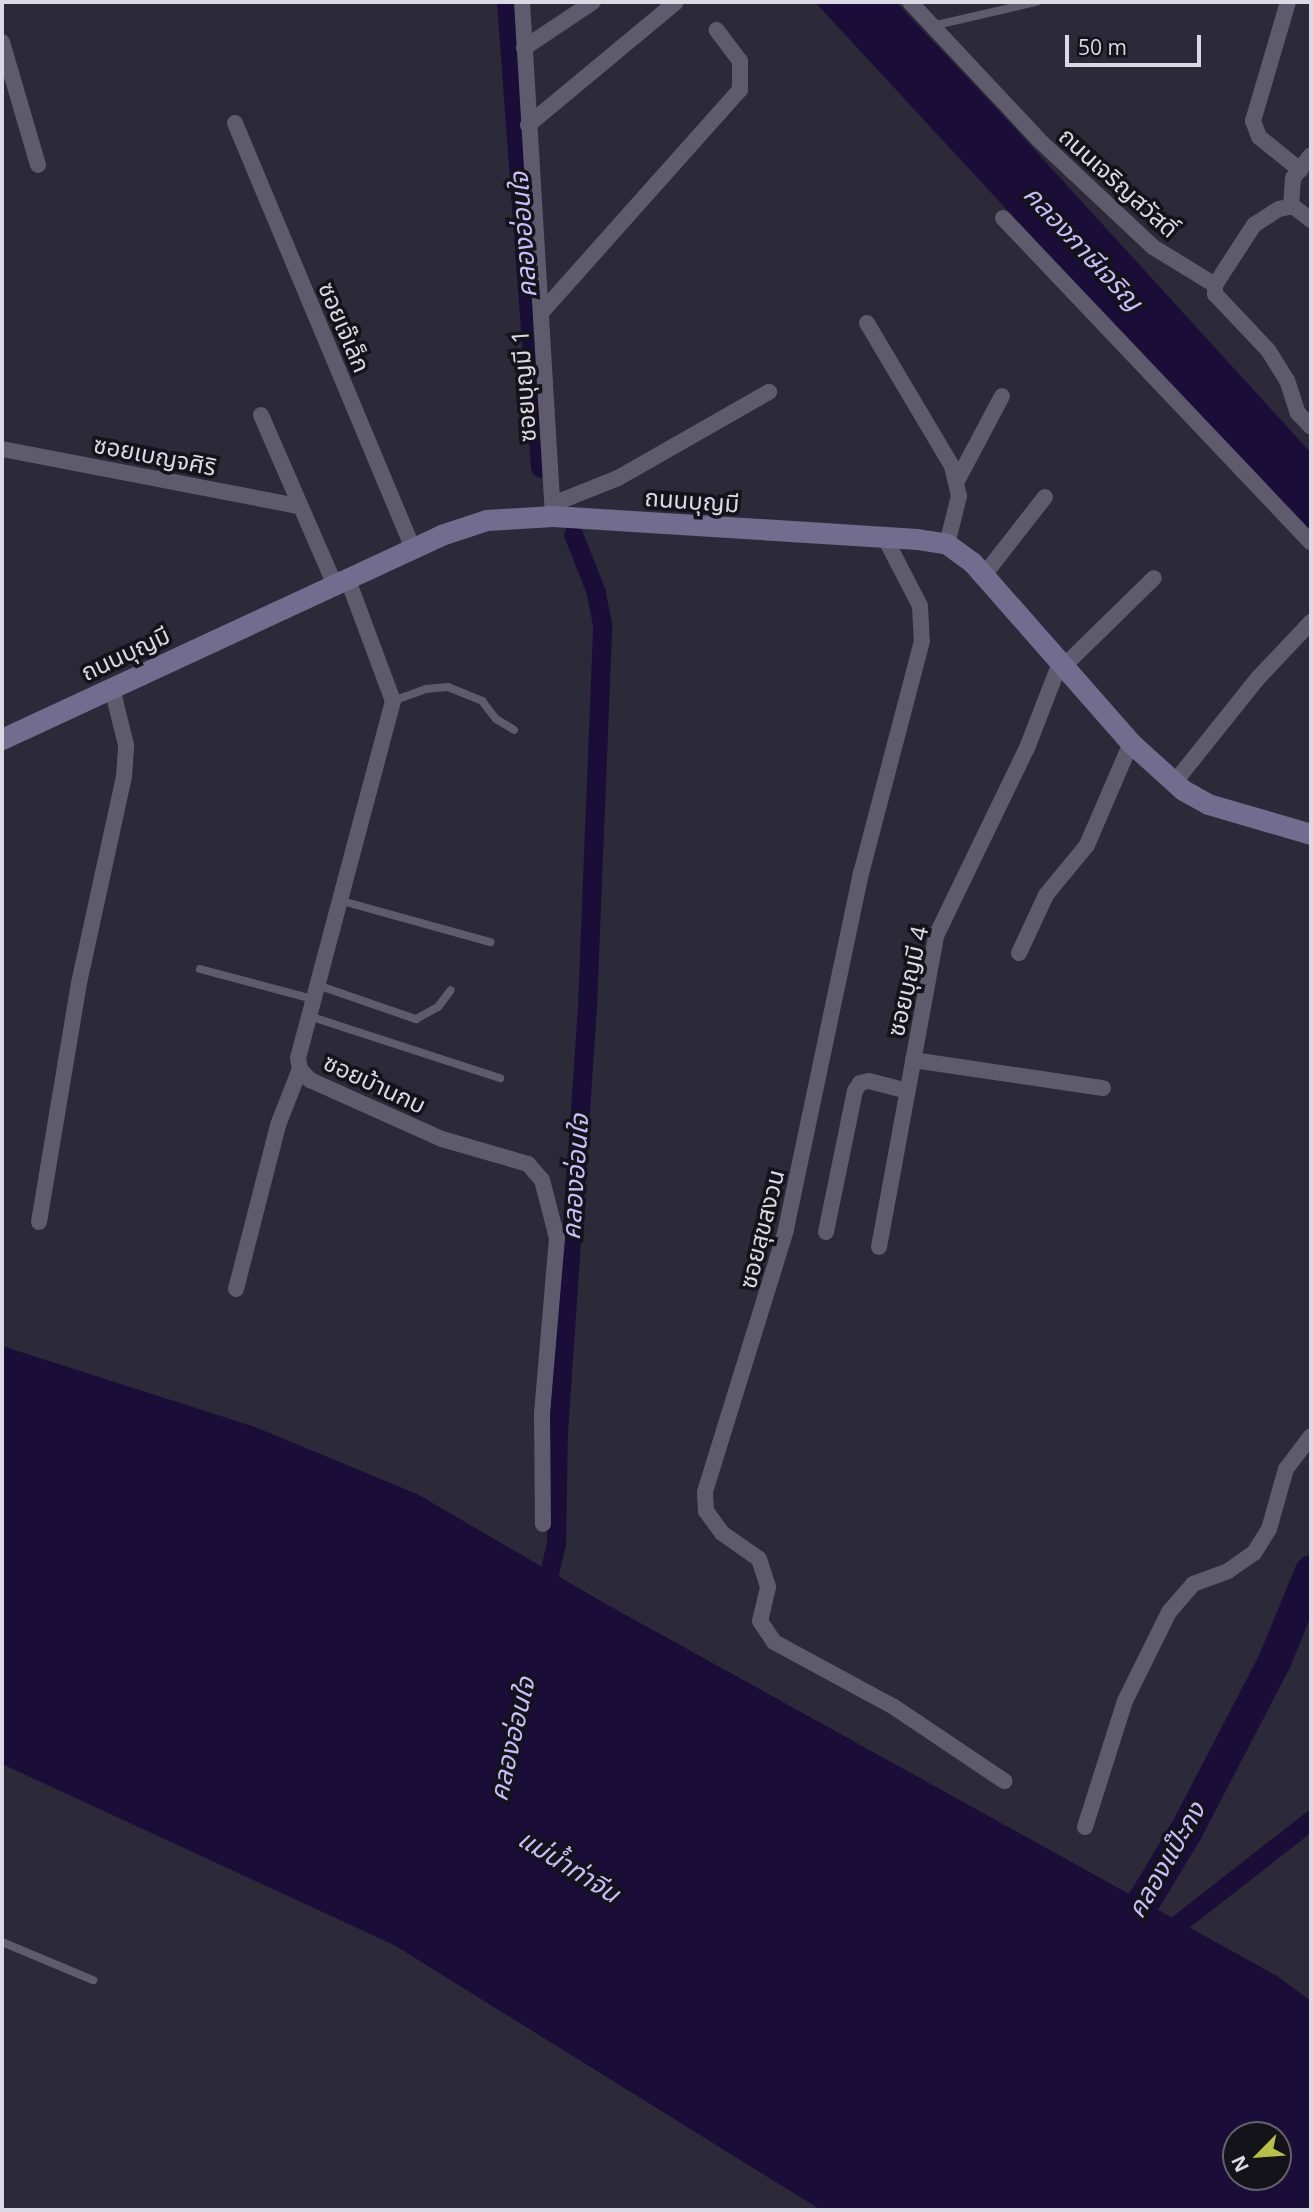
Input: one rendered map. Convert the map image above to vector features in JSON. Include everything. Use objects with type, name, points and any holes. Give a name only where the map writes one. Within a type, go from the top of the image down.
[{"type":"street","name":"ซอยบุญมี 1","points":[[522,2],[553,510]]},
{"type":"street","points":[[524,48],[593,2]]},
{"type":"street","points":[[528,125],[676,2]]},
{"type":"street","name":"ถนนเจริญสวัสดิ์","points":[[910,2],[1038,139],[1153,247],[1215,285],[1214,294],[1268,350],[1287,380],[1298,413],[1311,428]]},
{"type":"street","points":[[1288,2],[1253,121],[1258,137],[1300,170]]},
{"type":"street","points":[[541,313],[740,90],[740,61],[717,30]]},
{"type":"street","points":[[2,42],[38,165]]},
{"type":"street","name":"ซอยเจ๊เล็ก","points":[[235,123],[413,549]]},
{"type":"street","points":[[1291,207],[1293,178],[1311,155]]},
{"type":"street","points":[[1215,285],[1254,225],[1291,207]]},
{"type":"street","points":[[1291,207],[1311,220]]},
{"type":"street","points":[[1003,218],[1311,542]]},
{"type":"street","points":[[867,323],[957,481]]},
{"type":"street","points":[[553,510],[618,478],[769,392]]},
{"type":"street","points":[[1002,396],[957,481],[957,513],[947,544],[985,575],[1131,743],[1174,783],[1208,804],[1311,834]]},
{"type":"street","points":[[1298,413],[1311,398]]},
{"type":"street","points":[[261,415],[299,506],[342,582],[393,701]]},
{"type":"street","name":"ซอยเบญจศิริ","points":[[2,449],[299,506]]},
{"type":"street","points":[[985,575],[1045,497]]},
{"type":"street","name":"ถนนบุญมี","points":[[2,739],[413,549],[487,520],[553,510],[947,544]]},
{"type":"street","name":"ซอยสุขสงวน","points":[[886,540],[920,606],[922,641],[861,873],[786,1230],[705,1492],[706,1511],[722,1533],[759,1559],[768,1587],[760,1622],[774,1642],[894,1707],[1004,1781]]},
{"type":"street","points":[[1062,665],[1154,578]]},
{"type":"street","points":[[1174,783],[1259,677],[1311,622]]},
{"type":"street","name":"ซอยบุญมี 4","points":[[879,1247],[936,936],[1027,748],[1062,665]]},
{"type":"street","points":[[39,1222],[79,983],[124,777],[127,746],[112,688]]},
{"type":"street","name":"ซอยบ้านกบ","points":[[393,701],[312,1017],[298,1058],[300,1069],[310,1080],[442,1139],[527,1164],[542,1180],[557,1238],[542,1413],[543,1524]]},
{"type":"street","points":[[1019,953],[1046,895],[1087,845],[1131,743]]},
{"type":"street","points":[[913,1060],[1103,1088]]},
{"type":"street","points":[[236,1289],[278,1125],[300,1069]]},
{"type":"street","points":[[826,1232],[860,1083],[908,1091]]},
{"type":"street","points":[[1085,1827],[1125,1701],[1169,1612],[1193,1584],[1228,1571],[1254,1553],[1269,1529],[1286,1469],[1311,1436]]},
{"type":"lane","points":[[932,26],[1036,2]]},
{"type":"lane","points":[[393,701],[426,689],[448,687],[482,701],[496,719],[514,730]]},
{"type":"lane","points":[[342,901],[490,942]]},
{"type":"lane","points":[[200,969],[318,993],[416,1019],[438,1007],[450,990]]},
{"type":"lane","points":[[312,1017],[500,1077]]},
{"type":"lane","points":[[2,1942],[93,1980]]},
{"type":"water","name":"คลองภาษีเจริญ","points":[[815,2],[896,2],[1012,125],[1311,453],[1311,539]]},
{"type":"water","name":"แม่น้ำท่าจีน","points":[[2,1346],[255,1427],[417,1494],[606,1604],[1277,1976],[1311,2001],[1311,2210],[821,2210],[394,1945],[2,1764]]},
{"type":"waterway","name":"คลองอ่อนใจ","points":[[506,2],[540,468]]},
{"type":"waterway","name":"คลองอ่อนใจ","points":[[544,1595],[556,1543],[558,1432],[587,1005],[602,624],[596,592],[573,534]]},
{"type":"waterway","name":"คลองแป๊ะกง","points":[[1119,1941],[1186,1830],[1274,1661],[1311,1571]]},
{"type":"waterway","points":[[1161,1937],[1311,1820]]}]
